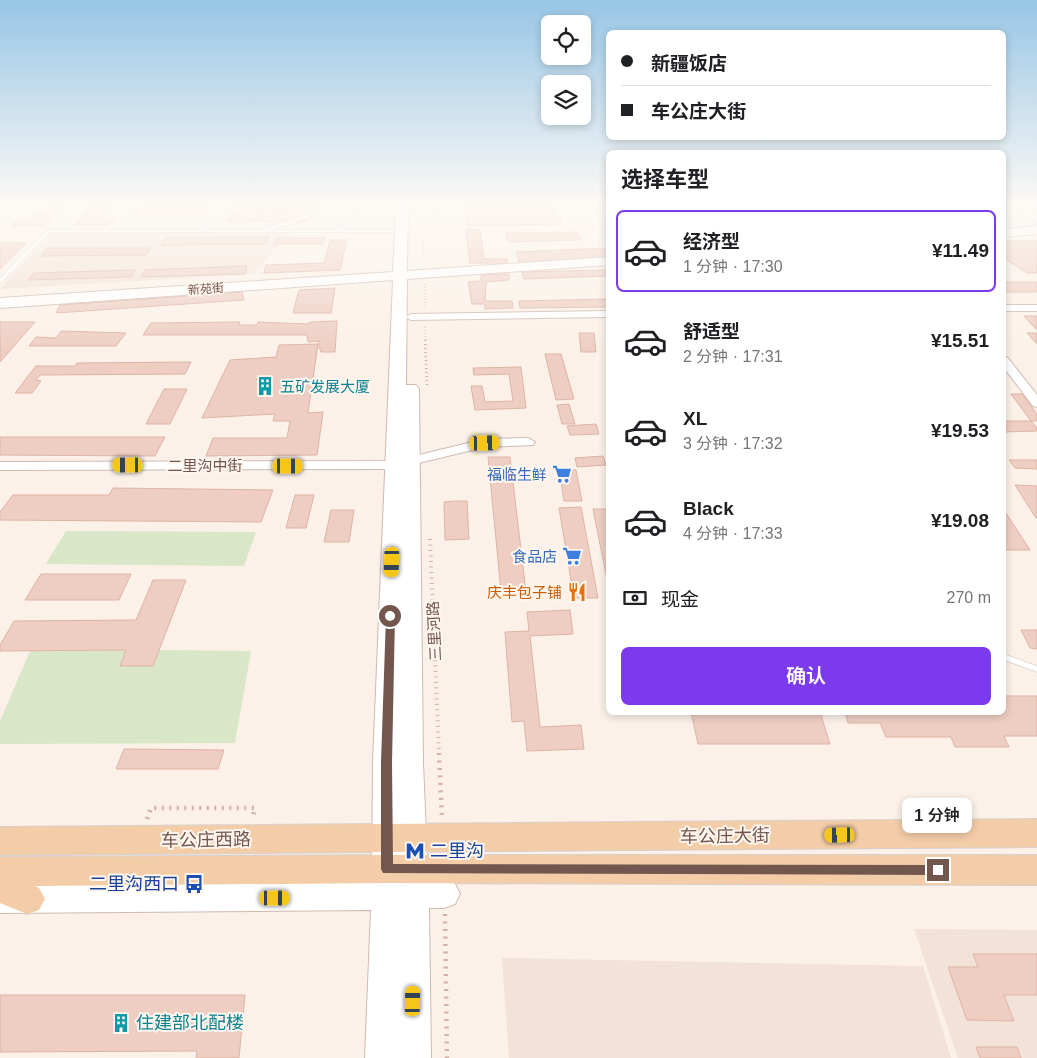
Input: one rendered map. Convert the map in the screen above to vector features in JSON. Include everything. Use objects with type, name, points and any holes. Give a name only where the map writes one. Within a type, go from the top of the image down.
[{"type":"main road","points":[[402,463],[418,317],[408,253]]},
{"type":"main road","name":"新苑街","points":[[0,302],[411,276],[606,261]]},
{"type":"main road","points":[[411,276],[387,762],[410,868],[414,926],[413,1058]]},
{"type":"main road","name":"车公庄大街","points":[[410,868],[1037,833]]},
{"type":"main road","name":"车公庄西路","points":[[0,841],[246,840],[410,868]]},
{"type":"main road","points":[[9,895],[410,868]]},
{"type":"main road","points":[[383,1058],[410,868]]},
{"type":"main road","name":"车公庄大街","points":[[410,868],[1037,870]]},
{"type":"main road","name":"车公庄西路","points":[[0,872],[410,868]]},
{"type":"street","points":[[1006,308],[1037,308]]},
{"type":"street","points":[[418,317],[606,314]]},
{"type":"street","points":[[1006,363],[1037,403]]},
{"type":"street","name":"二里沟中街","points":[[0,466],[402,463],[485,443],[528,442]]},
{"type":"lane","points":[[0,281],[27,253]]},
{"type":"lane","points":[[1006,658],[1037,669]]},
{"type":"path","points":[[414,253],[411,276],[427,394]]},
{"type":"path","name":"三里河路","points":[[430,530],[410,868],[447,1058]]},
{"type":"path","points":[[138,841],[151,808],[255,808],[246,840]]},
{"type":"shaded area","points":[[32,253],[271,253],[254,274],[0,289]]},
{"type":"shaded area","points":[[914,929],[1037,930],[1037,1058],[958,1058]]},
{"type":"shaded area","points":[[502,958],[923,966],[951,1058],[509,1058]]},
{"type":"green space","points":[[66,531],[256,532],[244,566],[46,564]]},
{"type":"green space","points":[[126,650],[120,666],[159,650],[251,651],[235,743],[0,744],[0,721],[30,651]]},
{"type":"building","points":[[0,253],[16,253],[0,269]]},
{"type":"building","points":[[43,253],[147,253],[146,255],[41,256]]},
{"type":"building","points":[[327,253],[344,253],[340,270],[264,273],[266,265],[324,263]]},
{"type":"building","points":[[469,253],[483,253],[484,259],[507,259],[508,266],[489,266],[487,263],[470,263]]},
{"type":"building","points":[[516,253],[606,253],[606,258],[520,263]]},
{"type":"building","points":[[1006,253],[1037,253],[1037,273],[1027,273],[1008,261]]},
{"type":"building","points":[[247,266],[245,274],[141,277],[145,270]]},
{"type":"building","points":[[135,270],[131,277],[28,280],[34,273]]},
{"type":"building","points":[[606,270],[606,276],[524,279],[522,272]]},
{"type":"building","points":[[509,274],[509,280],[486,282],[485,301],[512,301],[513,308],[485,309],[485,304],[472,304],[468,282],[480,281],[482,275]]},
{"type":"building","points":[[1006,282],[1037,282],[1037,292],[1006,292]]},
{"type":"building","points":[[335,288],[331,313],[293,313],[299,290]]},
{"type":"building","points":[[242,292],[244,300],[56,313],[60,305]]},
{"type":"building","points":[[606,299],[606,307],[520,308],[519,301]]},
{"type":"building","points":[[1024,316],[1037,316],[1037,329],[1035,328]]},
{"type":"building","points":[[337,321],[335,352],[321,352],[318,344],[320,341],[308,342],[307,335],[143,335],[151,323],[240,322],[239,325],[257,325],[258,322],[307,324],[310,322]]},
{"type":"building","points":[[0,322],[35,322],[0,362]]},
{"type":"building","points":[[61,331],[126,333],[116,346],[29,346],[36,337],[56,338]]},
{"type":"building","points":[[579,333],[594,333],[596,352],[581,352]]},
{"type":"building","points":[[1027,333],[1037,333],[1037,344]]},
{"type":"building","name":"五矿发展大厦","points":[[318,344],[308,413],[323,412],[317,455],[206,456],[213,438],[287,438],[290,421],[273,421],[275,414],[202,418],[230,360],[276,357],[279,345]]},
{"type":"building","points":[[545,354],[561,354],[574,399],[556,400]]},
{"type":"building","points":[[191,362],[185,374],[40,375],[36,380],[41,381],[32,393],[15,393],[36,366],[75,366],[77,363]]},
{"type":"building","points":[[521,367],[526,408],[475,410],[471,386],[482,386],[485,402],[513,401],[509,374],[474,375],[473,368]]},
{"type":"building","points":[[164,389],[187,389],[170,424],[146,424]]},
{"type":"building","points":[[1011,394],[1022,394],[1037,414],[1037,421],[1031,421]]},
{"type":"building","points":[[569,404],[575,424],[562,424],[557,405]]},
{"type":"building","points":[[1006,421],[1031,421],[1037,428],[1037,431],[1006,432]]},
{"type":"building","points":[[596,424],[599,434],[570,435],[567,426]]},
{"type":"building","points":[[0,437],[165,437],[155,456],[0,455]]},
{"type":"building","points":[[603,456],[606,465],[577,467],[575,458]]},
{"type":"building","points":[[488,457],[510,457],[526,592],[501,591]]},
{"type":"building","points":[[1009,460],[1037,460],[1037,469],[1015,468]]},
{"type":"building","points":[[559,470],[576,470],[582,501],[564,501]]},
{"type":"building","points":[[1015,485],[1037,486],[1037,518],[1036,518]]},
{"type":"building","points":[[113,488],[273,490],[261,522],[0,520],[0,512],[13,495],[109,495]]},
{"type":"building","points":[[295,495],[314,495],[306,528],[286,528]]},
{"type":"building","points":[[467,501],[469,539],[445,540],[444,502]]},
{"type":"building","points":[[581,507],[598,598],[574,598],[559,508]]},
{"type":"building","points":[[593,509],[606,509],[606,574]]},
{"type":"building","points":[[331,510],[354,510],[349,542],[324,542]]},
{"type":"building","points":[[1006,513],[1030,550],[1006,550]]},
{"type":"building","points":[[41,574],[131,574],[119,600],[25,600]]},
{"type":"building","points":[[153,580],[186,580],[153,666],[120,666],[126,650],[0,651],[0,645],[14,621],[136,620]]},
{"type":"building","points":[[570,610],[573,634],[530,636],[540,727],[581,725],[584,749],[527,751],[524,721],[512,722],[505,632],[529,631],[527,612]]},
{"type":"building","points":[[1021,630],[1037,630],[1037,649],[1030,648]]},
{"type":"building","points":[[1006,696],[1037,696],[1037,736],[1004,736],[1009,747],[955,747],[951,737],[886,737],[880,723],[848,723],[846,715],[1006,715]]},
{"type":"building","points":[[692,715],[821,715],[830,744],[698,744]]},
{"type":"building","points":[[124,749],[224,750],[218,769],[116,769]]},
{"type":"building","points":[[973,954],[1037,954],[1037,995],[1004,995],[1014,1021],[967,1020],[948,967],[978,967]]},
{"type":"building","name":"住建部北配楼","points":[[0,995],[245,995],[239,1058],[196,1058],[197,1051],[0,1052]]},
{"type":"building","points":[[976,1047],[1017,1047],[1021,1058],[980,1058]]},
{"type":"place","name":"五矿发展大厦","points":[[265,386]]},
{"type":"place","name":"福临生鲜","points":[[562,474]]},
{"type":"place","name":"食品店","points":[[572,556]]},
{"type":"place","name":"庆丰包子铺","points":[[577,592]]},
{"type":"place","name":"二里沟","points":[[415,851]]},
{"type":"place","name":"二里沟西口","points":[[194,884]]},
{"type":"place","name":"住建部北配楼","points":[[121,1023]]},
{"type":"route","points":[[390,616],[387,869],[938,870]]}]
